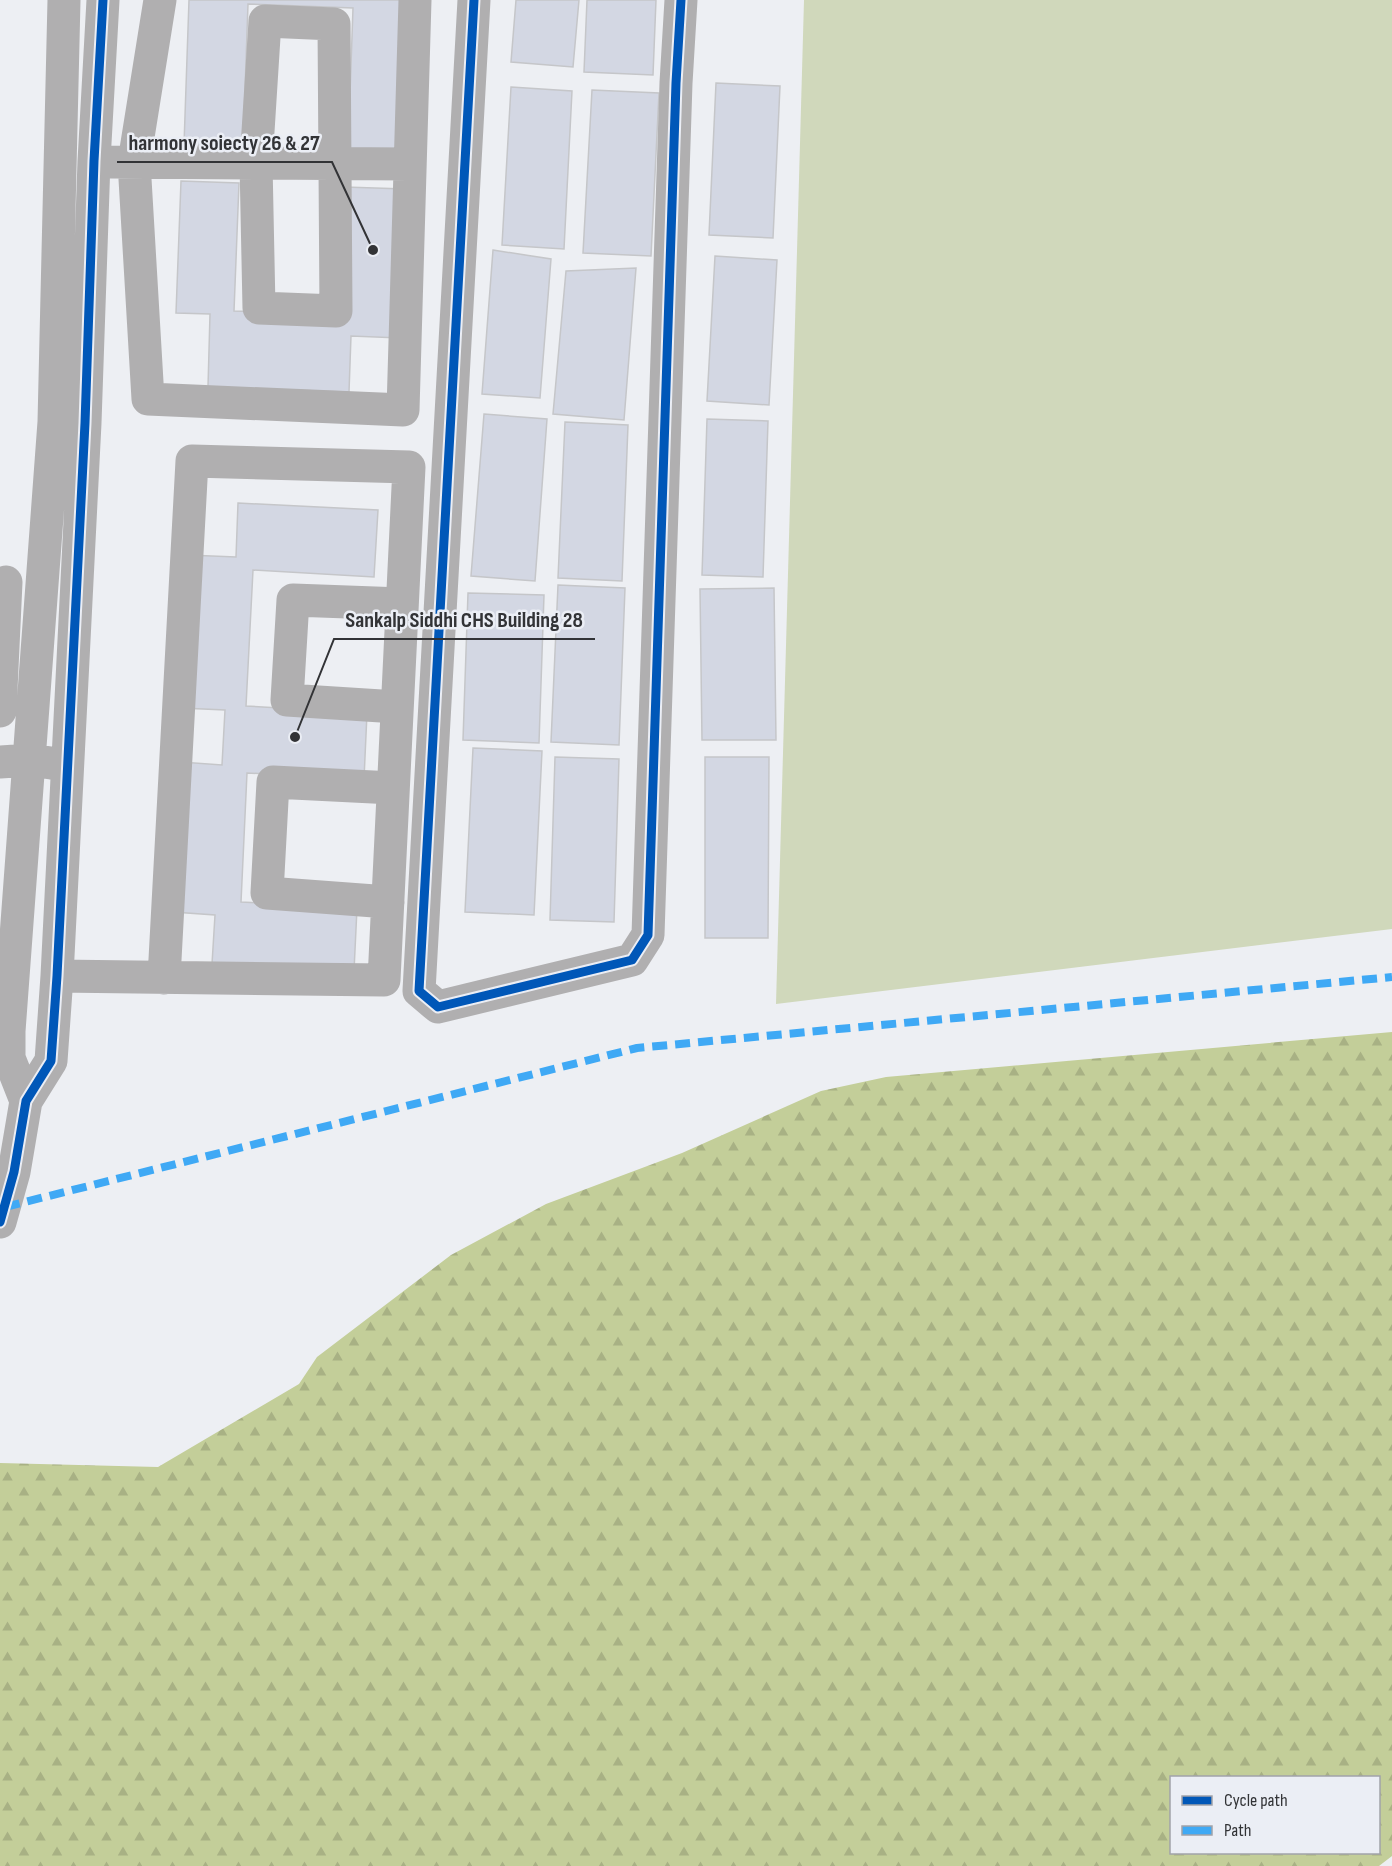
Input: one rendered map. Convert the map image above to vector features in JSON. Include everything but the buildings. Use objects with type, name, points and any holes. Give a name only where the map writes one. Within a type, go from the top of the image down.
[{"type":"street","points":[[26,1101],[9,1058],[5,1030],[15,761],[54,422],[64,0]]},
{"type":"street","points":[[0,1222],[14,1172],[26,1101],[51,1061],[85,423],[94,161],[103,0]]},
{"type":"street","points":[[160,0],[134,162],[148,399],[403,410],[415,0]]},
{"type":"street","points":[[474,0],[419,991],[438,1007],[632,960],[648,935],[681,0]]},
{"type":"street","points":[[265,21],[334,24],[336,311],[259,308],[256,163],[265,21]]},
{"type":"street","points":[[62,158],[134,162],[410,164]]},
{"type":"street","points":[[57,976],[164,978],[384,980],[409,467],[192,461],[164,978]]},
{"type":"street","points":[[0,711],[6,582]]},
{"type":"street","points":[[397,707],[287,700],[293,600],[402,604]]},
{"type":"street","points":[[15,761],[67,765]]},
{"type":"street","points":[[388,902],[267,893],[273,782],[393,788]]},
{"type":"green space","points":[[804,0],[1392,0],[1392,929],[776,1004]]},
{"type":"green space","points":[[1392,1032],[1392,1856],[1379,1866],[0,1866],[0,1463],[158,1467],[299,1384],[317,1357],[451,1255],[546,1204],[682,1153],[821,1091],[886,1077]]},
{"type":"marked path","points":[[5,1207],[637,1048],[1392,977]]},
{"type":"cycle path","points":[[0,1222],[14,1172],[26,1101],[51,1061],[85,423],[94,161],[103,0]]},
{"type":"cycle path","points":[[474,0],[419,991],[438,1007],[632,960],[648,935],[676,83],[681,0]]},
{"type":"place","name":"harmony soiecty 26 & 27","points":[[373,250]]},
{"type":"place","name":"Sankalp Siddhi CHS Building 28","points":[[295,737]]}]
